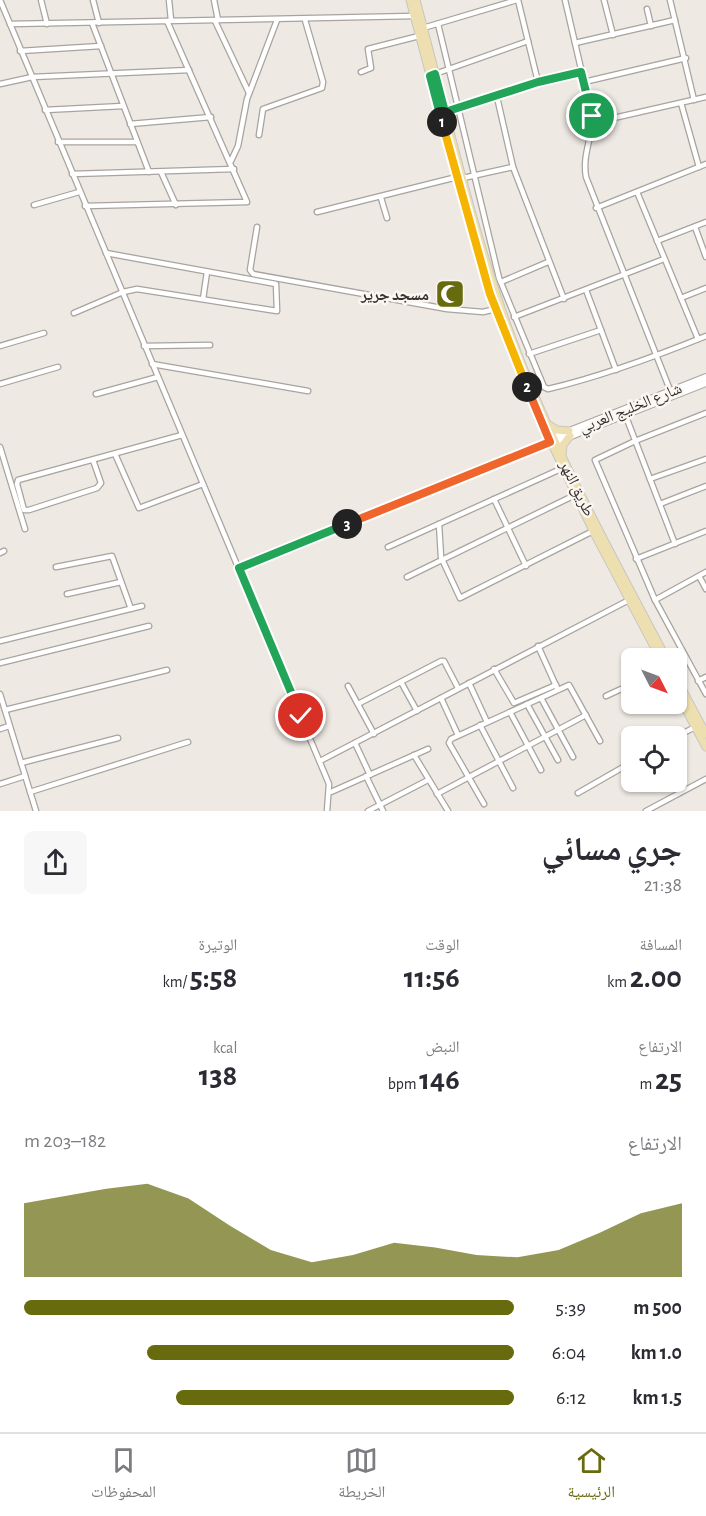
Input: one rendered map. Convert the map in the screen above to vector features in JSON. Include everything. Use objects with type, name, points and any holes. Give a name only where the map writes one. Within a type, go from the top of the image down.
[{"type":"main road","name":"طريق النهر","points":[[410,0],[419,36],[445,112],[460,178],[501,307],[575,495],[655,648]]},
{"type":"main road","name":"طريق النهر","points":[[416,0],[433,75],[496,309],[553,440],[661,648]]},
{"type":"main road","name":"شارع الخليج العربي","points":[[570,434],[670,390],[706,377]]},
{"type":"main road","name":"شارع الخليج العربي","points":[[553,440],[706,383]]},
{"type":"main road","points":[[548,424],[570,434],[563,445],[562,457]]},
{"type":"main road","points":[[687,698],[706,733]]},
{"type":"main road","points":[[687,712],[706,747]]},
{"type":"street","points":[[0,0],[320,761],[331,792],[327,811]]},
{"type":"street","points":[[41,0],[46,24]]},
{"type":"street","points":[[93,0],[99,23]]},
{"type":"street","points":[[85,206],[247,202],[169,21],[169,0]]},
{"type":"street","points":[[214,0],[216,21],[249,93]]},
{"type":"street","points":[[423,28],[518,0],[538,82]]},
{"type":"street","points":[[565,0],[592,123],[584,164],[596,208],[626,276],[670,390]]},
{"type":"street","points":[[604,0],[614,34]]},
{"type":"street","points":[[670,0],[686,58],[694,100]]},
{"type":"street","points":[[648,9],[651,26]]},
{"type":"street","points":[[10,24],[305,20],[414,16]]},
{"type":"street","points":[[231,161],[238,146],[241,117],[277,20]]},
{"type":"street","points":[[259,135],[263,109],[322,88],[323,82],[305,20]]},
{"type":"street","points":[[575,43],[675,20]]},
{"type":"street","points":[[92,23],[149,172]]},
{"type":"street","points":[[438,24],[501,282],[529,354],[547,389],[657,357],[706,336]]},
{"type":"street","points":[[361,72],[371,68],[368,49],[419,36]]},
{"type":"street","points":[[433,75],[528,41]]},
{"type":"street","points":[[20,51],[101,46]]},
{"type":"street","points":[[584,82],[686,58]]},
{"type":"street","points":[[0,84],[32,77],[189,70]]},
{"type":"street","points":[[445,112],[538,82],[581,72]]},
{"type":"street","points":[[497,97],[513,167],[548,262],[564,298]]},
{"type":"street","points":[[592,123],[706,97]]},
{"type":"street","points":[[681,103],[699,167]]},
{"type":"street","points":[[45,110],[123,106]]},
{"type":"street","points":[[130,124],[211,117]]},
{"type":"street","points":[[58,142],[136,142]]},
{"type":"street","points":[[596,208],[706,164]]},
{"type":"street","points":[[317,212],[513,167]]},
{"type":"street","points":[[72,174],[234,169]]},
{"type":"street","points":[[161,172],[176,205]]},
{"type":"street","points":[[34,205],[79,192]]},
{"type":"street","points":[[638,192],[698,339]]},
{"type":"street","points":[[381,198],[387,218]]},
{"type":"street","points":[[657,241],[706,222]]},
{"type":"street","points":[[695,226],[706,257]]},
{"type":"street","points":[[257,227],[250,270],[253,274],[447,309],[483,312],[496,309]]},
{"type":"street","points":[[74,313],[123,292],[146,289],[277,311],[278,285],[106,253]]},
{"type":"street","points":[[514,317],[626,276],[664,259]]},
{"type":"street","points":[[501,282],[548,262]]},
{"type":"street","points":[[202,299],[207,272]]},
{"type":"street","points":[[681,298],[706,288]]},
{"type":"street","points":[[586,290],[616,370]]},
{"type":"street","points":[[529,354],[601,330]]},
{"type":"street","points":[[0,346],[44,333]]},
{"type":"street","points":[[144,346],[210,345]]},
{"type":"street","points":[[152,364],[308,391]]},
{"type":"street","points":[[0,384],[58,367]]},
{"type":"street","points":[[96,394],[158,377]]},
{"type":"street","points":[[706,413],[635,441],[595,460],[655,600],[706,694]]},
{"type":"street","points":[[625,414],[675,544]]},
{"type":"street","points":[[93,460],[100,483],[97,488],[24,510],[16,484],[18,480],[182,435]]},
{"type":"street","points":[[239,568],[553,440]]},
{"type":"street","points":[[0,447],[25,529]]},
{"type":"street","points":[[115,454],[139,508],[203,484]]},
{"type":"street","points":[[650,479],[706,459]]},
{"type":"street","points":[[388,547],[563,468]]},
{"type":"street","points":[[660,504],[706,486]]},
{"type":"street","points":[[407,578],[575,495]]},
{"type":"street","points":[[494,499],[526,566]]},
{"type":"street","points":[[439,524],[442,561],[460,598],[593,531]]},
{"type":"street","points":[[636,559],[706,531]]},
{"type":"street","points":[[56,567],[109,555],[114,558],[131,609]]},
{"type":"street","points":[[655,600],[706,572]]},
{"type":"street","points":[[699,576],[706,589]]},
{"type":"street","points":[[67,594],[121,582]]},
{"type":"street","points":[[320,761],[629,600]]},
{"type":"street","points":[[0,641],[142,606]]},
{"type":"street","points":[[0,663],[149,626]]},
{"type":"street","points":[[538,646],[557,688]]},
{"type":"street","points":[[358,704],[443,661],[458,688]]},
{"type":"street","points":[[494,669],[514,704],[569,685],[600,741]]},
{"type":"street","points":[[5,710],[167,670]]},
{"type":"street","points":[[698,681],[706,677]]},
{"type":"street","points":[[401,682],[417,711]]},
{"type":"street","points":[[469,683],[487,722]]},
{"type":"street","points":[[348,686],[374,734]]},
{"type":"street","points":[[484,804],[449,743],[451,739],[541,698],[557,688]]},
{"type":"street","points":[[606,696],[621,689]]},
{"type":"street","points":[[0,694],[36,811]]},
{"type":"street","points":[[441,698],[458,735]]},
{"type":"street","points":[[541,698],[573,757]]},
{"type":"street","points":[[527,704],[558,760]]},
{"type":"street","points":[[510,712],[541,770]]},
{"type":"street","points":[[437,794],[586,715]]},
{"type":"street","points":[[480,725],[513,788]]},
{"type":"street","points":[[0,729],[9,726]]},
{"type":"street","points":[[687,731],[695,727]]},
{"type":"street","points":[[21,763],[118,738]]},
{"type":"street","points":[[30,792],[188,742]]},
{"type":"street","points":[[355,743],[383,811]]},
{"type":"street","points":[[331,792],[428,749]]},
{"type":"street","points":[[414,755],[448,811]]},
{"type":"street","points":[[578,793],[621,768]]},
{"type":"street","points":[[0,784],[25,776]]},
{"type":"street","points":[[646,811],[706,779]]},
{"type":"street","points":[[369,811],[428,780]]},
{"type":"place","name":"مسجد جرير","points":[[450,294]]},
{"type":"route","points":[[301,716],[239,568],[550,442],[490,294],[430,76],[435,74],[445,112],[538,82],[581,72],[592,116]]}]
